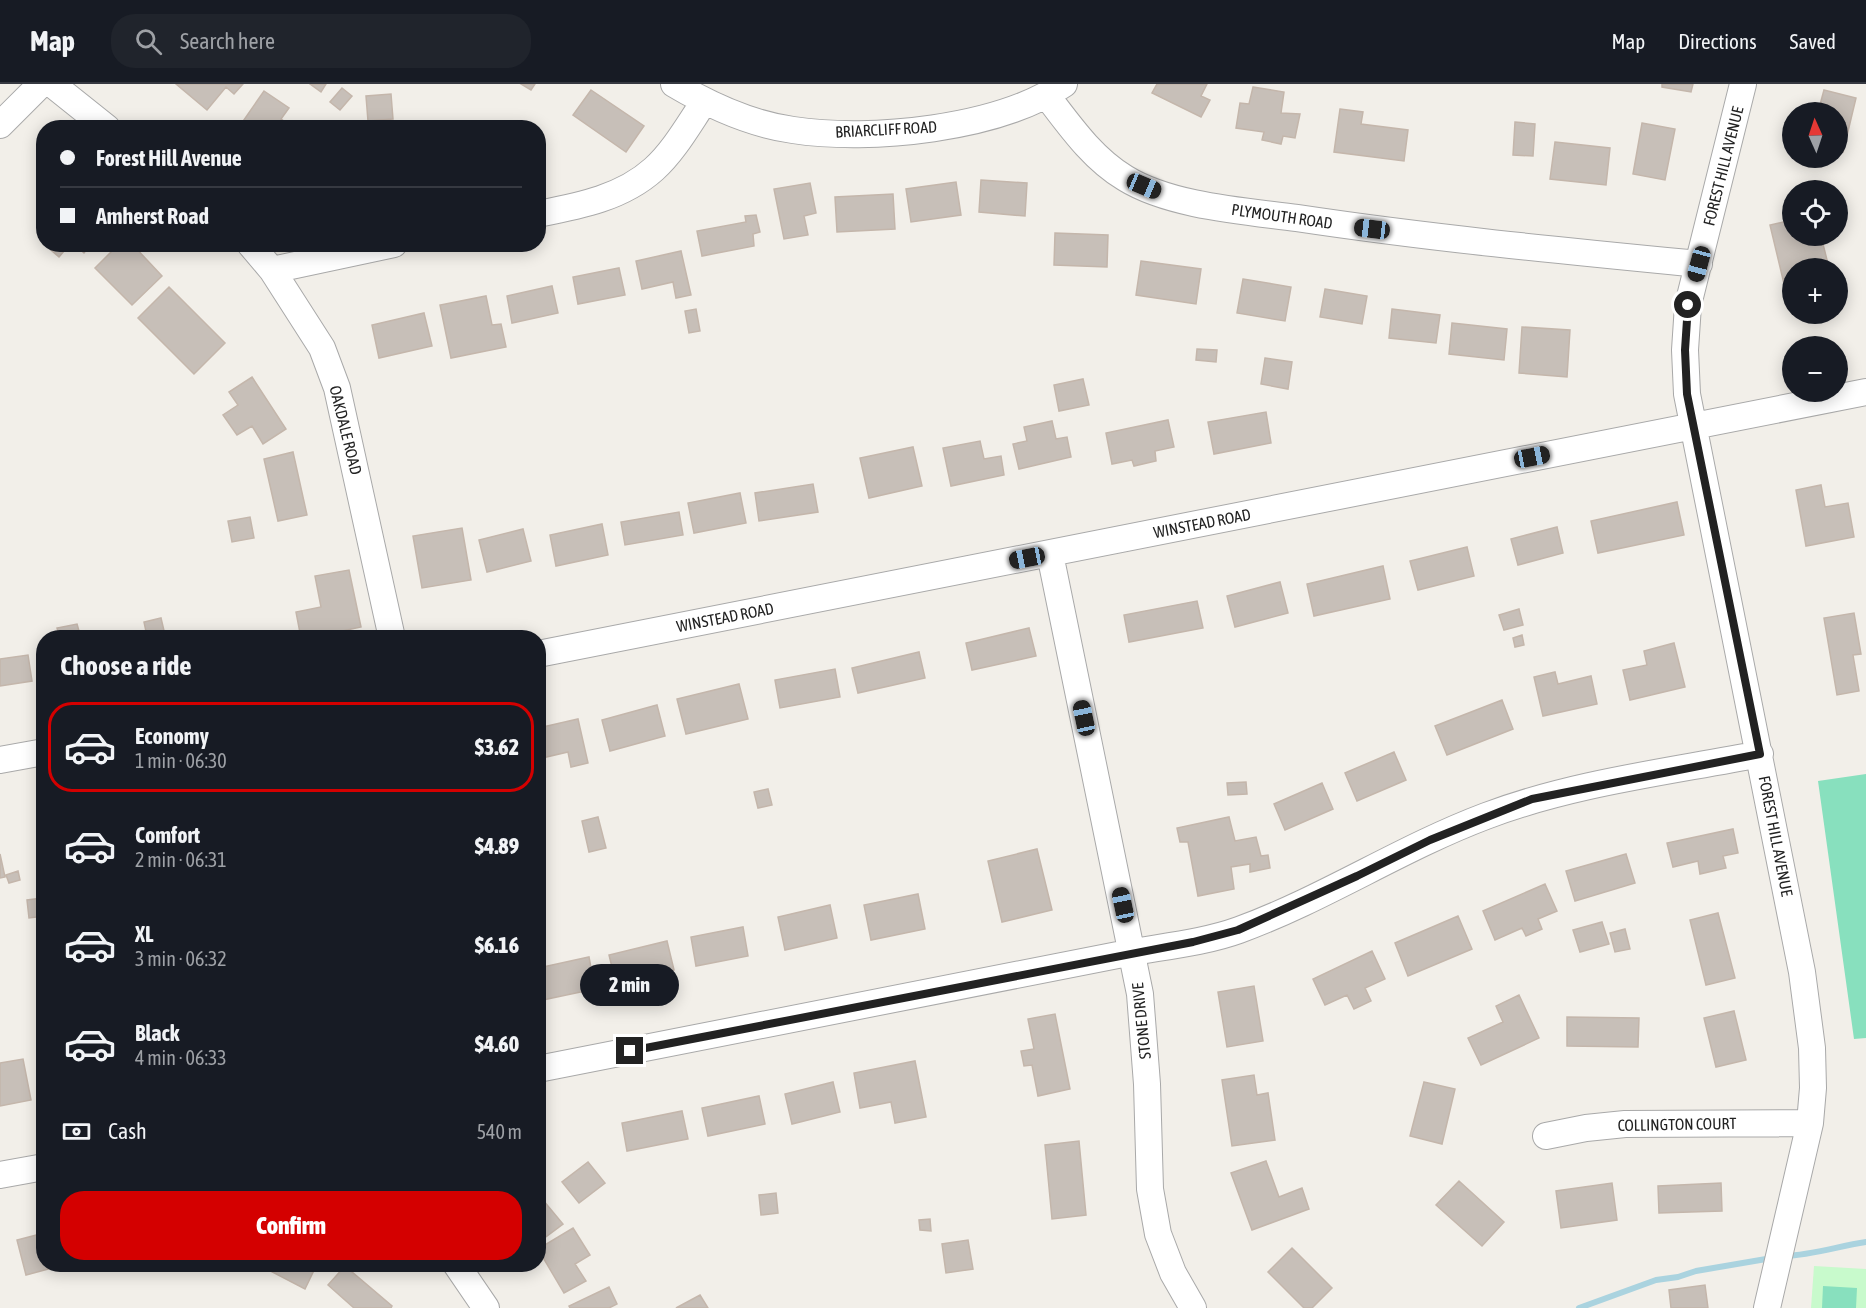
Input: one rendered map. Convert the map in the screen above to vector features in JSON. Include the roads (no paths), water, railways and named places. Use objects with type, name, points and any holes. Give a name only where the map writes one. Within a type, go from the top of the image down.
[{"type":"street","points":[[0,125],[41,84]]},
{"type":"street","points":[[52,84],[97,120]]},
{"type":"street","name":"BRIARCLIFF ROAD","points":[[674,84],[704,102],[744,118],[792,130],[850,134],[903,132],[946,126],[998,114],[1055,90]]},
{"type":"street","name":"FOREST HILL AVENUE","points":[[1743,84],[1688,305],[1685,350],[1687,394],[1760,754],[1808,1009],[1812,1048],[1813,1088],[1810,1123],[1767,1308]]},
{"type":"street","name":"PLYMOUTH ROAD","points":[[1055,90],[1096,157],[1126,178],[1163,194],[1216,207],[1351,226],[1498,244],[1699,264]]},
{"type":"street","points":[[546,212],[585,205],[623,190],[655,169],[704,102]]},
{"type":"street","name":"OAKDALE ROAD","points":[[257,252],[272,270],[322,348],[337,388],[390,630]]},
{"type":"street","points":[[272,270],[356,252]]},
{"type":"street","name":"WINSTEAD ROAD","points":[[546,652],[1866,392]]},
{"type":"street","name":"STONE DRIVE","points":[[1050,554],[1140,994],[1147,1084],[1150,1189],[1158,1234],[1173,1273],[1193,1308]]},
{"type":"street","points":[[0,760],[36,753]]},
{"type":"street","points":[[546,1067],[1193,942],[1238,930],[1430,840],[1532,799],[1760,754]]},
{"type":"street","name":"COLLINGTON COURT","points":[[1546,1136],[1586,1128],[1625,1124],[1810,1123]]},
{"type":"street","points":[[0,1175],[36,1168]]},
{"type":"street","points":[[461,1272],[486,1308]]},
{"type":"waterway","points":[[1785,1256],[1866,1242]]},
{"type":"waterway","points":[[1579,1308],[1656,1280],[1772,1258]]}]
